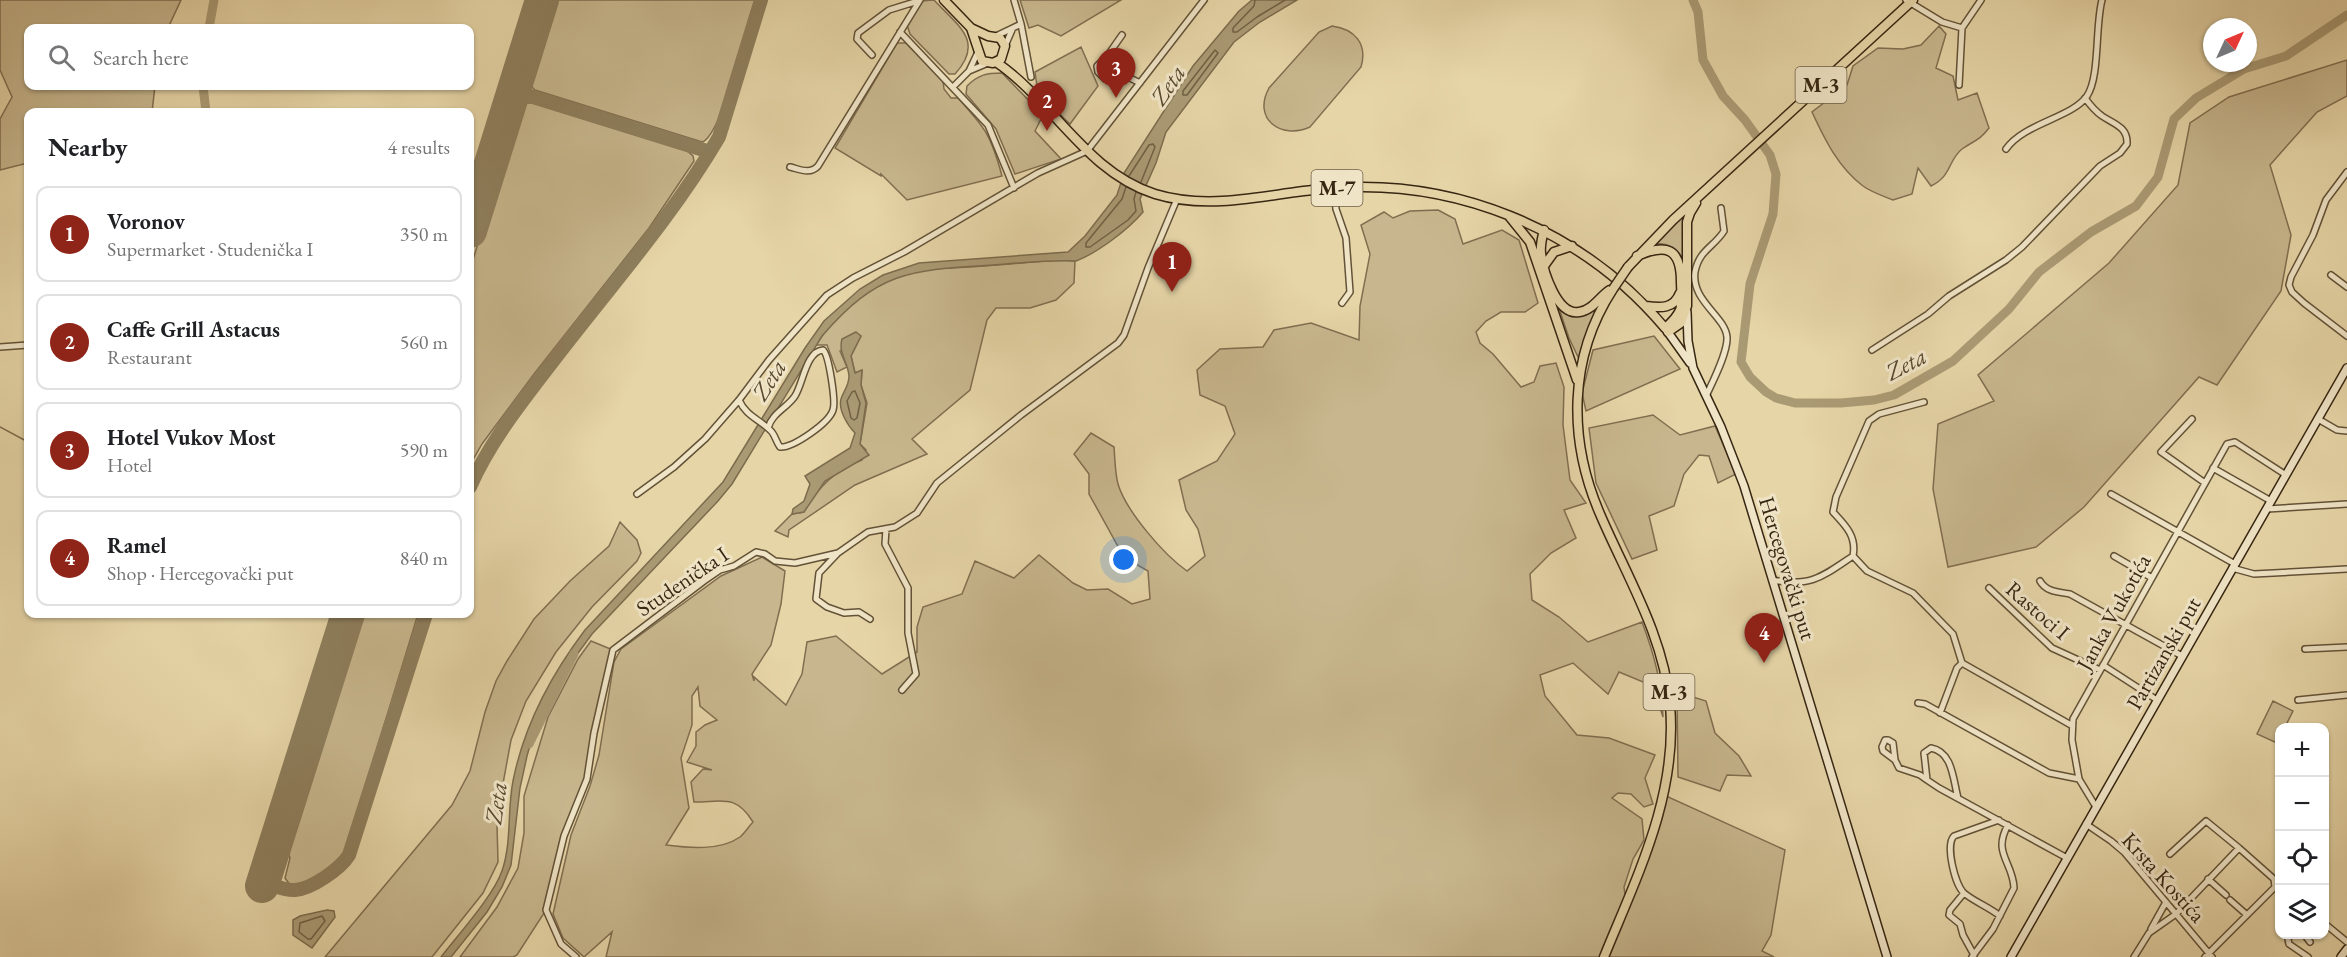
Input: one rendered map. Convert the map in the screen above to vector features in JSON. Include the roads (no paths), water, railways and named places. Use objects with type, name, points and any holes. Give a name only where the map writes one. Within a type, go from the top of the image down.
[{"type":"main road","name":"M-7","points":[[944,0],[971,28],[982,60],[1015,75],[1088,151],[1113,172],[1137,187],[1177,199],[1222,202],[1334,188],[1374,186],[1415,190],[1459,200],[1508,215],[1544,230],[1572,246],[1601,266],[1645,306],[1667,330]]},
{"type":"main road","name":"M-3","points":[[1604,957],[1661,809],[1670,761],[1671,717],[1665,672],[1654,634],[1601,518],[1588,482],[1578,427],[1578,383],[1588,336],[1603,304],[1637,256],[1713,182],[1910,1]]},
{"type":"main road","name":"M-7","points":[[971,28],[992,36],[1004,50],[1015,75]]},
{"type":"main road","points":[[978,48],[992,36]]},
{"type":"main road","points":[[992,63],[1004,50]]},
{"type":"main road","points":[[1693,368],[1688,345],[1688,219],[1693,207],[1713,182]]},
{"type":"main road","points":[[1508,215],[1530,242],[1578,383]]},
{"type":"main road","points":[[1530,242],[1535,235],[1544,230]]},
{"type":"main road","points":[[1544,230],[1541,249],[1544,266],[1558,302],[1570,312],[1586,310],[1613,289]]},
{"type":"main road","points":[[1544,266],[1554,252],[1572,246]]},
{"type":"main road","points":[[1637,256],[1658,248],[1672,252],[1680,265],[1679,312],[1667,330]]},
{"type":"main road","points":[[1645,306],[1667,306],[1676,301],[1681,291]]},
{"type":"main road","points":[[1667,330],[1680,324],[1687,309]]},
{"type":"main road","points":[[1667,330],[1693,368]]},
{"type":"main road","name":"Hercegovački put","points":[[1693,368],[1707,394],[1740,474],[1887,957]]},
{"type":"main road","name":"Partizanski put","points":[[2011,957],[2347,368]]},
{"type":"main road","points":[[2341,957],[2347,949]]},
{"type":"street","points":[[790,166],[812,171],[818,166],[920,0]]},
{"type":"street","points":[[872,55],[857,39],[858,33],[889,10],[920,0]]},
{"type":"street","points":[[1014,0],[1031,77]]},
{"type":"street","points":[[637,494],[675,467],[697,446],[739,400],[758,373],[827,295],[1038,173],[1088,151],[1204,0]]},
{"type":"street","points":[[1959,86],[1962,28],[1981,0]]},
{"type":"street","points":[[2006,149],[2023,132],[2044,123],[2085,98],[2089,92],[2096,63],[2098,13],[2102,0]]},
{"type":"street","points":[[1910,1],[1942,22],[1962,28]]},
{"type":"street","points":[[992,36],[1012,30],[1021,24]]},
{"type":"street","points":[[1004,50],[1012,30]]},
{"type":"street","points":[[900,32],[988,125],[1014,188]]},
{"type":"street","points":[[1122,35],[1097,66],[1098,72],[1106,79],[1126,76],[1140,83]]},
{"type":"street","points":[[953,87],[969,71],[978,48]]},
{"type":"street","points":[[969,71],[992,63]]},
{"type":"street","points":[[1872,350],[1928,314],[1948,296],[2006,260],[2022,247],[2100,166],[2120,153],[2128,140],[2124,130],[2117,123],[2099,114],[2085,98]]},
{"type":"street","points":[[2347,172],[2326,200],[2313,235],[2289,285],[2292,292],[2304,303],[2347,336]]},
{"type":"street","points":[[1334,188],[1338,217],[1346,238],[1350,292],[1342,303]]},
{"type":"street","name":"Studenička I","points":[[576,957],[561,944],[546,910],[564,836],[587,779],[594,733],[613,650],[720,570],[734,566],[756,552],[785,563],[795,563],[838,553],[868,532],[895,527],[916,513],[937,483],[1118,343],[1124,335],[1148,268],[1177,199]]},
{"type":"street","points":[[1707,394],[1727,339],[1725,331],[1698,291],[1695,274],[1703,251],[1724,231],[1721,208]]},
{"type":"street","points":[[2331,275],[2347,287]]},
{"type":"street","points":[[0,346],[24,345]]},
{"type":"street","points":[[739,400],[742,408],[755,421],[767,428],[777,444],[783,448],[812,432],[832,412],[834,400],[828,357],[823,350],[815,353],[802,374],[795,395],[780,409],[767,428]]},
{"type":"street","points":[[1924,402],[1880,414],[1869,421],[1836,497],[1833,512],[1851,532],[1854,546],[1853,556],[1867,571],[1913,594],[1953,634],[1962,663],[2072,725],[2079,779],[2096,807]]},
{"type":"street","points":[[2192,419],[2161,452],[2205,483]]},
{"type":"street","points":[[2318,419],[2337,430],[2347,431]]},
{"type":"street","name":"Janka Vukotića","points":[[2072,725],[2075,713],[2227,444],[2230,442],[2240,446],[2286,475]]},
{"type":"street","points":[[2213,468],[2271,501]]},
{"type":"street","points":[[2111,494],[2178,531],[2234,566],[2254,574],[2347,569]]},
{"type":"street","points":[[2267,509],[2347,504]]},
{"type":"street","points":[[886,529],[885,544],[908,588],[908,633],[916,674],[902,690]]},
{"type":"street","points":[[838,553],[819,573],[816,599],[827,607],[844,613],[859,612],[870,619]]},
{"type":"street","points":[[1772,580],[1789,584],[1814,580],[1853,556]]},
{"type":"street","points":[[2114,556],[2152,578]]},
{"type":"street","points":[[2040,581],[2050,590],[2070,594],[2182,656]]},
{"type":"street","name":"Rastoci I","points":[[1989,588],[2052,648],[2101,668],[2157,700]]},
{"type":"street","points":[[2305,650],[2347,647]]},
{"type":"street","points":[[1940,713],[1957,668],[1962,663]]},
{"type":"street","points":[[2298,700],[2347,695]]},
{"type":"street","points":[[1918,703],[1925,704],[2049,773],[2079,779]]},
{"type":"street","points":[[1927,780],[1924,753],[1931,748],[1940,750],[1946,756],[1958,798]]},
{"type":"street","points":[[1895,760],[1902,770],[1920,775],[2067,858]]},
{"type":"street","points":[[1999,820],[1951,839],[1949,852],[1964,892],[2000,916]]},
{"type":"street","points":[[2170,854],[2206,821],[2276,883],[2275,887],[2208,956]]},
{"type":"street","points":[[1973,956],[2000,916],[2014,888],[2001,845],[2002,836],[2008,825]]},
{"type":"street","name":"Krsta Kostića","points":[[2085,825],[2124,852],[2208,956]]},
{"type":"street","points":[[2149,933],[2176,914],[2239,848]]},
{"type":"street","points":[[2208,879],[2247,915]]},
{"type":"street","points":[[1964,892],[1950,910],[1949,915],[1960,924],[1973,956]]},
{"type":"street","points":[[2134,957],[2166,902]]},
{"type":"street","points":[[2329,926],[2347,942]]},
{"type":"street","points":[[2288,939],[2289,944],[2308,957]]},
{"type":"water","points":[[1252,0],[1297,0],[1260,22],[1234,42],[1166,132],[1156,163],[1140,199],[1143,212],[1121,233],[1102,247],[1076,261],[940,269],[898,278],[861,298],[822,336],[732,484],[592,634],[562,675],[536,724],[520,788],[511,865],[502,887],[487,912],[451,957],[441,957],[491,892],[502,871],[507,849],[511,792],[518,760],[532,720],[550,683],[585,630],[723,482],[824,321],[860,289],[883,275],[919,263],[1068,252],[1085,236],[1117,195],[1124,173],[1193,66],[1239,11]]},
{"type":"water","points":[[856,332],[861,336],[851,356],[855,373],[862,370],[861,385],[866,403],[860,444],[869,455],[825,481],[804,512],[792,514],[793,509],[804,501],[810,484],[805,476],[850,448],[855,433],[842,413],[840,403],[849,376],[841,344],[842,339]]},
{"type":"water","points":[[327,910],[334,911],[335,917],[312,948],[293,935],[293,920],[300,916]]},
{"type":"waterway","points":[[210,24],[214,0]]},
{"type":"waterway","name":"Zeta","points":[[1693,0],[1698,12],[1703,60],[1723,96],[1745,120],[1770,155],[1776,174],[1773,214],[1750,284],[1741,362],[1750,377],[1766,392],[1776,398],[1795,403],[1841,403],[1874,400],[1894,395],[1953,361],[2009,309],[2039,272],[2091,232],[2136,206],[2158,177],[2174,119],[2196,98],[2244,69],[2286,56],[2347,15]]},
{"type":"waterway","points":[[203,90],[206,108]]},
{"type":"waterway","points":[[0,427],[24,440]]},
{"type":"waterway","name":"Zeta","points":[[529,744],[574,654]]},
{"type":"place","name":"Hotel Vukov Most","points":[[1116,98]]},
{"type":"place","name":"Caffe Grill Astacus","points":[[1047,131]]},
{"type":"place","name":"Voronov","points":[[1172,292]]},
{"type":"place","name":"Ramel","points":[[1764,663]]}]
